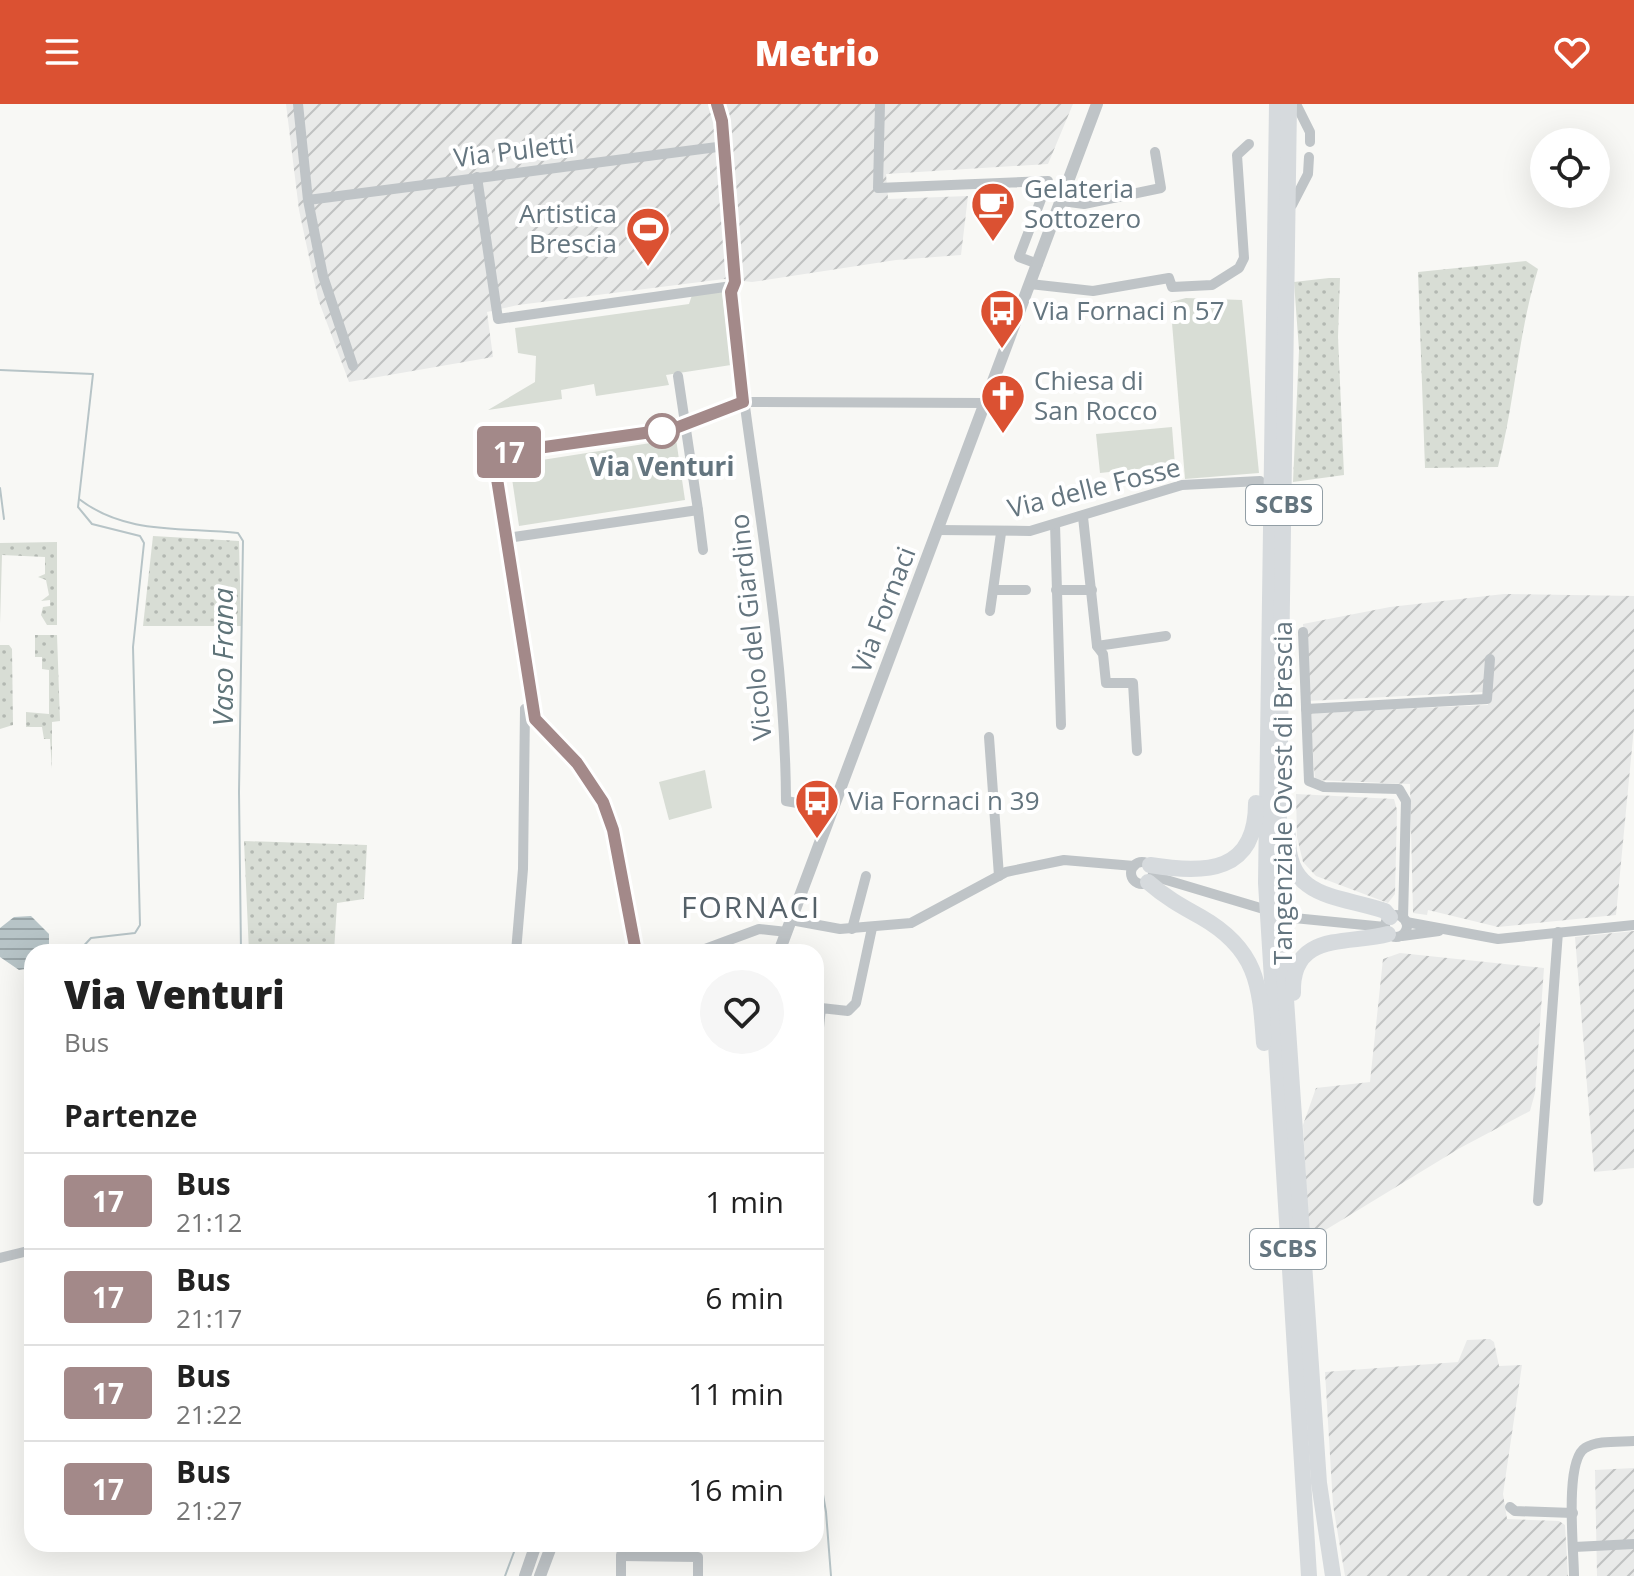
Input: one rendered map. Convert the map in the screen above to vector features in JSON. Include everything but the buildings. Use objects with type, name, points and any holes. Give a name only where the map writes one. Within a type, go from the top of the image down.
[{"type":"main road","name":"Tangenziale Ovest di Brescia","points":[[1277,104],[1267,715],[1273,905],[1309,1576]]},
{"type":"main road","name":"Tangenziale Ovest di Brescia","points":[[1273,905],[1279,769],[1289,104]]},
{"type":"main road","points":[[1143,873],[1213,867],[1231,862],[1244,852],[1255,823],[1256,744],[1267,715]]},
{"type":"main road","points":[[1143,873],[1167,899],[1227,933],[1250,962],[1261,997],[1268,1097],[1286,1126],[1300,1100],[1293,977],[1306,955],[1324,943],[1396,924],[1385,911],[1318,892],[1296,875],[1288,851],[1289,799],[1279,769]]},
{"type":"main road","name":"Tangenziale Ovest di Brescia","points":[[1286,1126],[1319,1483],[1333,1576]]},
{"type":"street","points":[[298,104],[308,200],[323,276],[353,366]]},
{"type":"street","points":[[717,104],[725,146],[732,286],[743,402]]},
{"type":"street","points":[[880,104],[878,188],[1048,181],[1019,257],[1038,264]]},
{"type":"street","name":"Via Fornaci","points":[[782,944],[1097,104]]},
{"type":"street","points":[[1296,104],[1310,132],[1310,142]]},
{"type":"street","points":[[1030,284],[1093,291],[1169,278],[1172,287],[1197,288],[1232,275],[1244,258],[1237,155],[1249,144]]},
{"type":"street","name":"Via Puletti","points":[[308,200],[725,146]]},
{"type":"street","points":[[1062,201],[1084,204],[1161,188],[1155,152]]},
{"type":"street","points":[[1288,275],[1292,254],[1292,201],[1308,174],[1309,157]]},
{"type":"street","points":[[477,177],[498,319],[732,286]]},
{"type":"street","points":[[678,376],[703,550]]},
{"type":"street","points":[[535,719],[495,466],[502,453],[687,426],[743,402],[985,403]]},
{"type":"street","name":"Vicolo del Giardino","points":[[743,402],[781,665],[786,801],[831,809]]},
{"type":"street","name":"Via delle Fosse","points":[[938,530],[1030,531],[1182,485],[1260,481]]},
{"type":"street","points":[[507,538],[698,510]]},
{"type":"street","points":[[1083,517],[1097,646],[1103,654],[1106,683],[1133,683],[1137,751]]},
{"type":"street","points":[[1055,524],[1061,725]]},
{"type":"street","points":[[990,611],[1001,533]]},
{"type":"street","points":[[994,590],[1026,590]]},
{"type":"street","points":[[1056,590],[1092,590]]},
{"type":"street","points":[[1303,632],[1309,781],[1324,787],[1399,789],[1406,801],[1406,888],[1396,924]]},
{"type":"street","points":[[1097,646],[1166,636]]},
{"type":"street","points":[[1306,709],[1487,699],[1490,659]]},
{"type":"street","points":[[517,944],[523,869],[525,709],[589,778],[603,802],[613,830],[634,944]]},
{"type":"street","points":[[989,737],[999,876]]},
{"type":"street","points":[[719,944],[759,929],[789,926],[852,929],[911,923],[999,876],[1064,860],[1099,863],[1143,873],[1294,918],[1396,924],[1498,939],[1634,925]]},
{"type":"street","points":[[852,929],[866,876]]},
{"type":"street","points":[[824,1008],[848,1011],[856,1003],[872,928]]},
{"type":"street","points":[[1538,1201],[1558,932]]},
{"type":"street","points":[[0,1258],[24,1252]]},
{"type":"street","points":[[1574,1576],[1573,1470],[1579,1453],[1595,1444],[1634,1441]]},
{"type":"street","points":[[1510,1507],[1515,1511],[1573,1513]]},
{"type":"street","points":[[1574,1547],[1634,1544]]},
{"type":"street","points":[[525,1576],[533,1552]]},
{"type":"street","points":[[540,1576],[549,1552]]},
{"type":"street","points":[[621,1576],[622,1552]]},
{"type":"street","points":[[644,1552],[698,1557],[698,1576]]},
{"type":"shaded area","points":[[286,104],[1073,104],[1048,164],[886,174],[888,199],[968,196],[961,255],[896,260],[752,282],[724,279],[518,305],[487,312],[493,357],[349,382],[318,299],[299,210]]},
{"type":"shaded area","points":[[1526,261],[1538,269],[1498,467],[1425,468],[1418,272]]},
{"type":"shaded area","points":[[1340,278],[1338,337],[1344,475],[1293,482],[1299,350],[1294,282]]},
{"type":"shaded area","points":[[722,292],[731,365],[666,375],[669,385],[596,396],[594,384],[561,390],[562,399],[488,410],[535,382],[536,356],[518,353],[515,328],[689,304],[692,295]]},
{"type":"shaded area","points":[[1186,298],[1242,300],[1259,473],[1185,479],[1171,302]]},
{"type":"shaded area","points":[[1172,427],[1175,465],[1100,473],[1096,434]]},
{"type":"shaded area","points":[[676,439],[685,500],[519,526],[510,465]]},
{"type":"shaded area","points":[[153,536],[239,541],[241,626],[143,626]]},
{"type":"shaded area","points":[[57,542],[57,625],[47,625],[41,615],[43,607],[50,606],[50,600],[41,601],[49,595],[46,580],[38,577],[45,574],[45,557],[2,555],[0,624],[0,543]]},
{"type":"shaded area","points":[[1504,594],[1634,596],[1634,727],[1616,915],[1498,927],[1428,910],[1427,915],[1413,913],[1410,784],[1315,780],[1310,713],[1488,705],[1493,659],[1483,692],[1308,701],[1303,624],[1390,607]]},
{"type":"shaded area","points":[[35,635],[57,635],[60,721],[52,722],[52,769],[50,739],[44,739],[42,727],[26,727],[26,712],[49,714],[49,670],[42,669],[42,657],[35,657]]},
{"type":"shaded area","points":[[0,645],[9,645],[12,649],[13,725],[0,729]]},
{"type":"shaded area","points":[[705,770],[712,808],[669,820],[659,782]]},
{"type":"shaded area","points":[[1296,794],[1394,799],[1397,810],[1395,894],[1388,903],[1316,876],[1303,862],[1297,837]]},
{"type":"shaded area","points":[[244,841],[367,845],[364,899],[337,903],[334,944],[249,944]]},
{"type":"shaded area","points":[[31,916],[49,934],[49,944],[24,944],[24,969],[19,970],[0,957],[0,928],[14,917]]},
{"type":"shaded area","points":[[1634,931],[1634,1168],[1594,1172],[1575,937]]},
{"type":"shaded area","points":[[1400,953],[1544,968],[1535,1093],[1530,1111],[1460,1148],[1309,1240],[1303,1125],[1316,1088],[1370,1082],[1383,959]]},
{"type":"shaded area","points":[[1490,1339],[1494,1342],[1499,1366],[1522,1365],[1503,1494],[1507,1519],[1559,1521],[1565,1525],[1568,1576],[1345,1576],[1333,1505],[1325,1372],[1458,1362],[1467,1340]]},
{"type":"shaded area","points":[[1634,1468],[1634,1576],[1597,1576],[1595,1470]]},
{"type":"waterway","name":"Vaso Frana","points":[[0,370],[93,374],[78,507],[92,524],[140,536],[144,543],[133,647],[140,925],[135,933],[91,938],[85,944]]},
{"type":"waterway","name":"Vaso Frana","points":[[0,488],[4,519]]},
{"type":"waterway","name":"Vaso Frana","points":[[79,499],[97,511],[135,524],[238,533],[243,541],[239,792],[241,944]]},
{"type":"waterway","points":[[824,1500],[831,1576]]},
{"type":"waterway","points":[[505,1576],[514,1552]]},
{"type":"bus line","name":"17","points":[[634,944],[613,830],[603,802],[577,763],[535,719],[495,466],[497,457],[502,453],[673,429],[743,402],[731,292],[735,282],[725,146],[717,104]]},
{"type":"place","name":"Gelateria Sottozero","points":[[993,243]]},
{"type":"place","name":"Artistica Brescia","points":[[648,268]]},
{"type":"place","name":"Via Fornaci n 57","points":[[1002,350]]},
{"type":"place","name":"Via Venturi","points":[[662,431]]},
{"type":"place","name":"Chiesa di San Rocco","points":[[1003,435]]},
{"type":"place","name":"Via Fornaci n 39","points":[[817,840]]},
{"type":"district","name":"FORNACI","points":[[751,908]]}]
